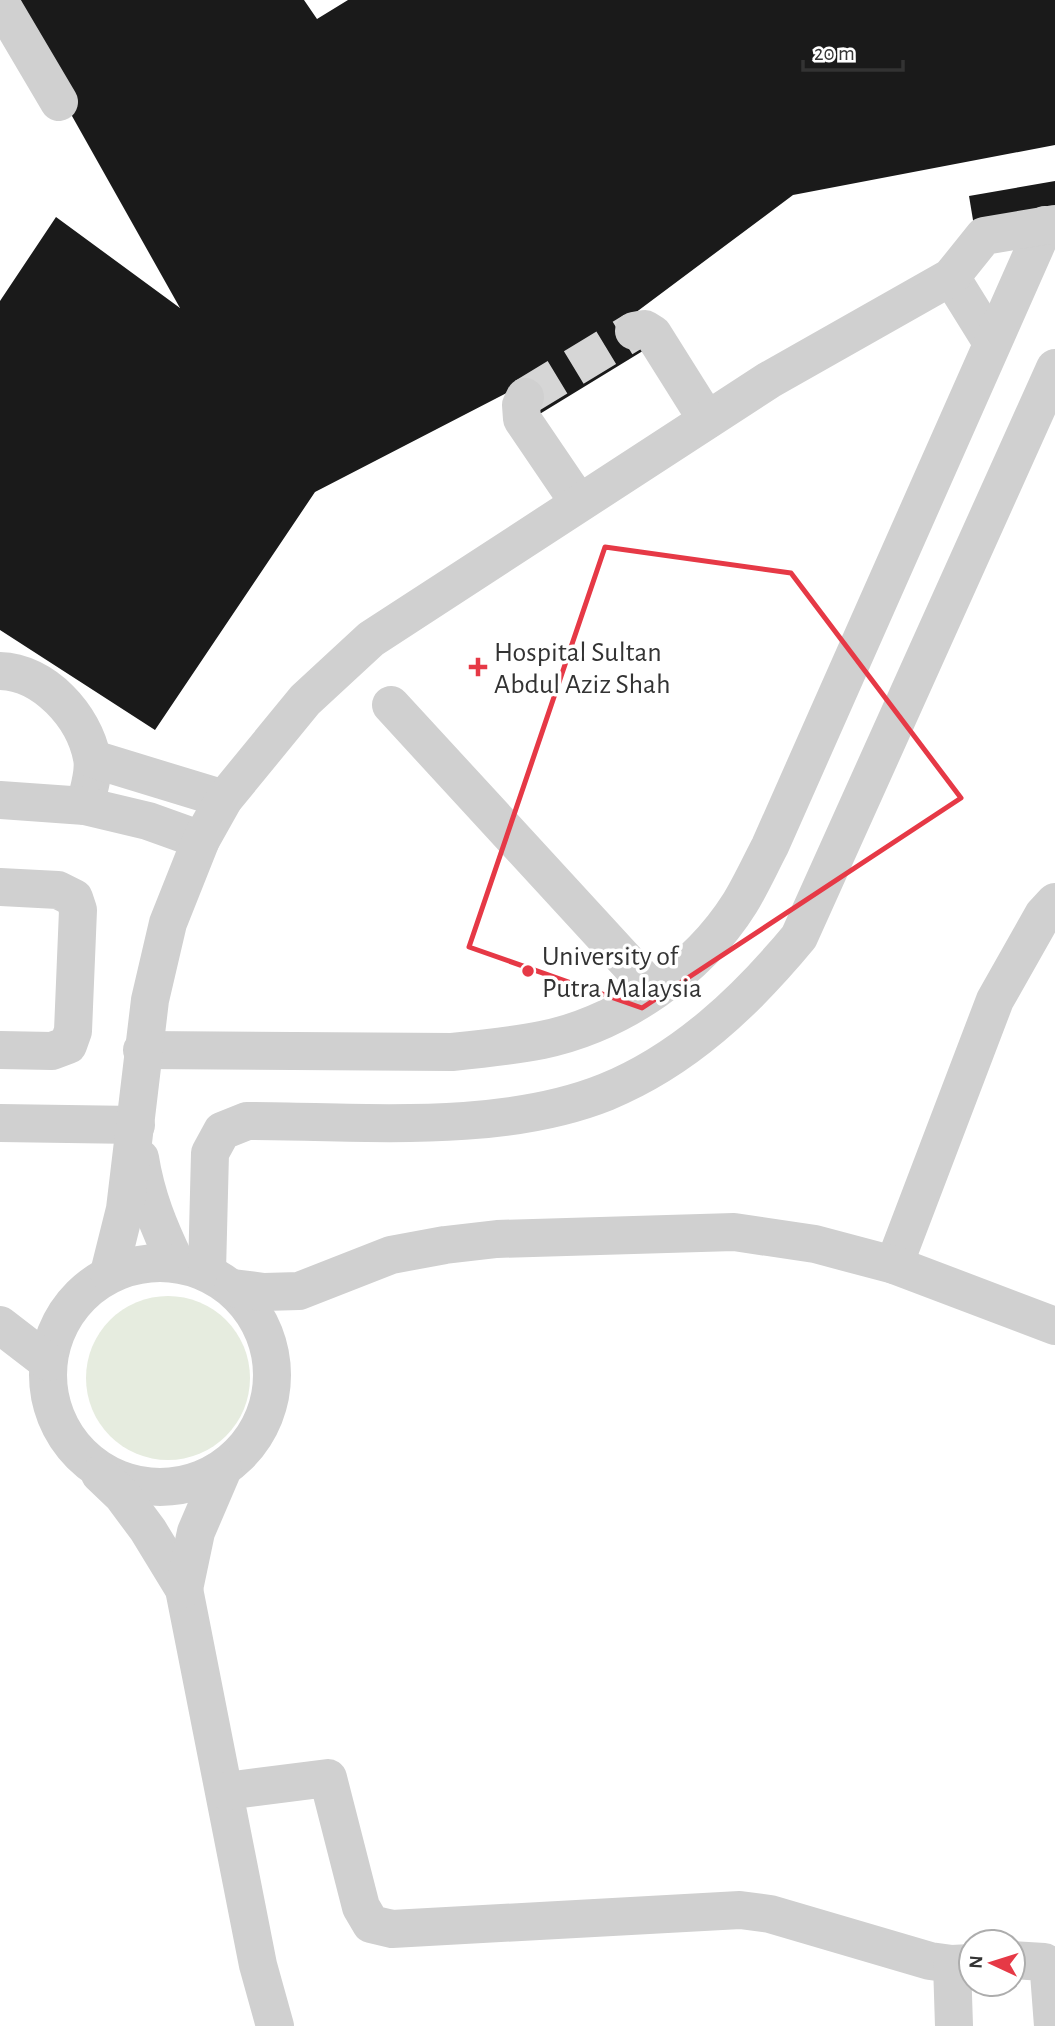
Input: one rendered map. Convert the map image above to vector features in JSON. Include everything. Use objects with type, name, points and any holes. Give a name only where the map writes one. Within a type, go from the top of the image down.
[{"type":"street","points":[[0,2],[59,102]]},
{"type":"street","points":[[109,1273],[116,1256],[125,1209],[142,1050],[150,1000],[168,923],[201,840],[224,799],[305,700],[371,639],[769,380],[951,277],[984,236],[1050,224]]},
{"type":"street","points":[[142,1050],[452,1052],[544,1040],[591,1024],[636,1002],[713,939],[740,903],[764,858],[992,344],[1050,224]]},
{"type":"street","points":[[951,277],[992,344]]},
{"type":"street","points":[[634,331],[645,329],[653,334],[707,420]]},
{"type":"street","points":[[205,1274],[210,1153],[222,1131],[247,1121],[433,1122],[524,1115],[605,1092],[663,1062],[711,1028],[757,987],[799,937],[1055,368]]},
{"type":"street","points":[[525,397],[521,405],[523,419],[579,503]]},
{"type":"street","points":[[0,671],[14,671],[48,689],[78,720],[93,759],[85,806]]},
{"type":"street","points":[[391,705],[653,990]]},
{"type":"street","points":[[93,759],[224,799]]},
{"type":"street","points":[[0,800],[85,806],[148,821],[201,840]]},
{"type":"street","points":[[0,887],[58,890],[74,898],[78,910],[72,1031],[68,1045],[52,1051],[0,1050]]},
{"type":"street","points":[[894,1265],[995,1000],[1043,915],[1055,902]]},
{"type":"street","points":[[0,1123],[136,1125]]},
{"type":"street","points":[[88,1463],[120,1481],[157,1489],[192,1484],[223,1469],[249,1445],[266,1414],[273,1379],[269,1344],[254,1312],[205,1274],[157,1223],[144,1183],[136,1125]]},
{"type":"street","points":[[275,2026],[258,1965],[226,1791],[184,1589],[148,1530],[122,1495],[88,1463],[64,1434],[50,1400],[48,1362],[58,1326],[79,1296],[109,1273],[145,1263],[205,1274],[264,1292],[299,1291],[391,1255],[497,1239],[734,1232],[816,1244],[894,1265],[1055,1326]]},
{"type":"street","points":[[269,1344],[280,1317],[299,1291]]},
{"type":"street","points":[[0,1325],[58,1326]]},
{"type":"street","points":[[0,1325],[48,1362]]},
{"type":"street","points":[[184,1589],[196,1532],[223,1469]]},
{"type":"street","points":[[226,1791],[328,1779],[361,1907],[371,1924],[392,1929],[740,1910],[770,1914],[957,1962]]},
{"type":"street","points":[[1027,1961],[1044,1962],[1049,1973],[1054,2026]]},
{"type":"street","points":[[954,2026],[957,1998]]},
{"type":"highlighted area","points":[[605,547],[791,573],[961,798],[642,1008],[469,947]]},
{"type":"shaded area","points":[[168,1296],[200,1302],[226,1320],[244,1346],[250,1378],[244,1410],[226,1436],[200,1454],[168,1460],[136,1454],[110,1436],[92,1410],[86,1378],[92,1346],[110,1320],[136,1302]]},
{"type":"building","points":[[16,0],[304,0],[317,19],[348,0],[1055,0],[1055,145],[793,195],[627,319],[646,349],[538,415],[518,387],[315,492],[155,730],[0,630],[0,301],[56,217],[180,308],[9,4]]},
{"type":"building","points":[[1055,181],[1055,212],[974,226],[969,196]]},
{"type":"tunnel","points":[[525,397],[634,331]]},
{"type":"place","name":"Hospital Sultan Abdul Aziz Shah","points":[[478,667]]},
{"type":"place","name":"University of Putra Malaysia","points":[[528,971]]}]
